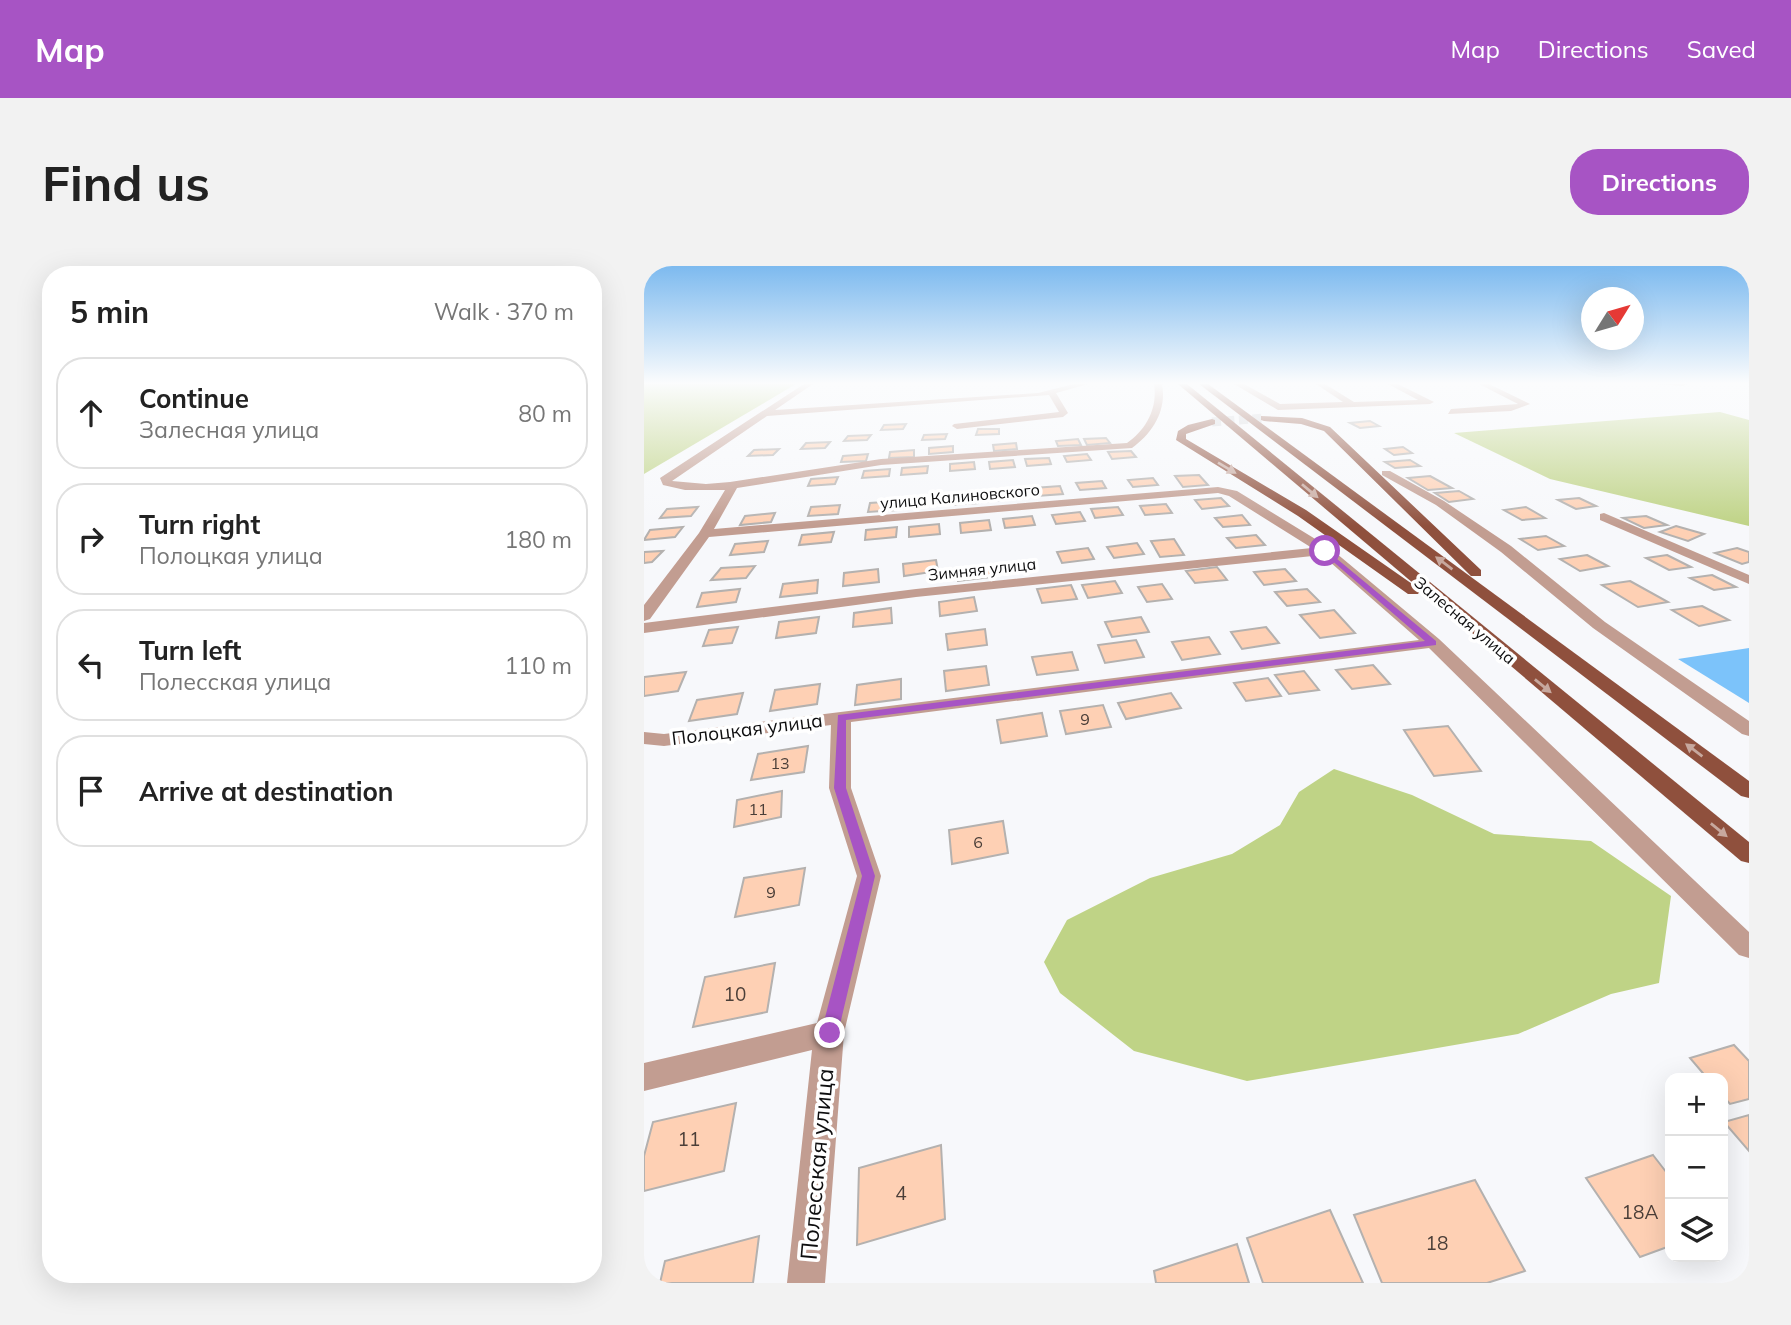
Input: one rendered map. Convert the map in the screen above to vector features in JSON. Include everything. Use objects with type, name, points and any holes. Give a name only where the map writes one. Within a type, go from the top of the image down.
[{"type":"main road","points":[[1183,431],[1181,440],[1302,513],[1378,569],[1491,642]]},
{"type":"main road","name":"Залесная улица","points":[[1239,431],[1749,855]]},
{"type":"main road","name":"Залесная улица","points":[[1267,431],[1749,791]]},
{"type":"main road","points":[[1330,431],[1538,633]]},
{"type":"street","points":[[737,431],[665,478],[667,483],[677,487],[733,485],[866,464],[1129,446],[1138,441],[1144,431]]},
{"type":"street","points":[[1387,473],[1440,503],[1506,549],[1599,625],[1749,730]]},
{"type":"street","points":[[644,616],[705,534],[733,485]]},
{"type":"street","name":"улица Калиновского","points":[[705,534],[1218,490]]},
{"type":"street","name":"Залесная улица","points":[[1218,490],[1234,493],[1325,551],[1433,643],[1749,948]]},
{"type":"street","points":[[1604,517],[1749,580]]},
{"type":"street","name":"Зимняя улица","points":[[644,628],[916,593],[1325,551]]},
{"type":"street","name":"Полоцкая улица","points":[[644,738],[664,740],[1433,643]]},
{"type":"street","name":"Полесская улица","points":[[806,1283],[830,1033],[869,876],[840,788],[841,718]]},
{"type":"street","points":[[644,1077],[830,1033]]},
{"type":"green space","points":[[644,431],[716,431],[644,474]]},
{"type":"green space","points":[[1749,431],[1749,526],[1550,479],[1454,433]]},
{"type":"green space","points":[[1334,769],[1412,795],[1494,834],[1591,841],[1671,896],[1659,983],[1611,994],[1518,1034],[1247,1081],[1134,1051],[1060,993],[1044,962],[1067,920],[1150,878],[1232,854],[1280,825],[1299,792]]},
{"type":"water","points":[[1749,648],[1749,703],[1678,659]]},
{"type":"building","points":[[977,431],[999,431],[999,434],[976,435]]},
{"type":"building","points":[[947,434],[945,439],[922,440],[924,435]]},
{"type":"building","points":[[871,435],[867,440],[844,441],[848,436]]},
{"type":"building","points":[[1106,438],[1110,443],[1087,445],[1084,439]]},
{"type":"building","points":[[1078,439],[1081,445],[1058,446],[1056,441]]},
{"type":"building","points":[[830,442],[825,448],[801,449],[806,443]]},
{"type":"building","points":[[1016,443],[1017,449],[994,451],[993,445]]},
{"type":"building","points":[[953,446],[953,452],[929,454],[929,448]]},
{"type":"building","points":[[1403,447],[1412,453],[1394,455],[1385,449]]},
{"type":"building","points":[[779,449],[773,455],[748,456],[754,450]]},
{"type":"building","points":[[914,450],[914,457],[889,458],[890,452]]},
{"type":"building","points":[[1131,451],[1136,457],[1112,459],[1108,452]]},
{"type":"building","points":[[868,454],[866,461],[841,462],[843,456]]},
{"type":"building","points":[[1087,454],[1091,460],[1067,462],[1064,456]]},
{"type":"building","points":[[1049,458],[1051,464],[1027,466],[1025,459]]},
{"type":"building","points":[[1013,460],[1015,467],[990,469],[989,462]]},
{"type":"building","points":[[1410,460],[1420,466],[1395,468],[1385,462]]},
{"type":"building","points":[[974,462],[975,469],[950,471],[950,464]]},
{"type":"building","points":[[928,466],[927,473],[901,475],[902,468]]},
{"type":"building","points":[[890,469],[889,476],[862,478],[864,471]]},
{"type":"building","points":[[1199,475],[1208,485],[1183,487],[1175,476]]},
{"type":"building","points":[[1430,476],[1452,488],[1428,490],[1408,478]]},
{"type":"building","points":[[838,477],[835,484],[808,486],[811,479]]},
{"type":"building","points":[[1153,478],[1158,485],[1133,487],[1128,480]]},
{"type":"building","points":[[1102,481],[1106,488],[1080,490],[1076,483]]},
{"type":"building","points":[[1060,486],[1063,494],[1037,496],[1034,488]]},
{"type":"building","points":[[1009,491],[1011,499],[983,502],[982,494]]},
{"type":"building","points":[[1459,491],[1473,499],[1449,502],[1435,493]]},
{"type":"building","points":[[977,495],[978,503],[950,505],[950,497]]},
{"type":"building","points":[[1221,498],[1229,506],[1202,509],[1195,500]]},
{"type":"building","points":[[1579,498],[1596,506],[1576,509],[1558,500]]},
{"type":"building","points":[[898,501],[897,510],[868,512],[870,503]]},
{"type":"building","points":[[1166,504],[1172,513],[1145,515],[1140,506]]},
{"type":"building","points":[[840,505],[838,514],[808,516],[811,507]]},
{"type":"building","points":[[698,507],[691,516],[660,518],[667,509]]},
{"type":"building","points":[[1118,507],[1123,515],[1095,518],[1091,509]]},
{"type":"building","points":[[1526,507],[1545,518],[1522,520],[1504,510]]},
{"type":"building","points":[[1080,512],[1085,521],[1056,524],[1052,515]]},
{"type":"building","points":[[775,513],[771,522],[740,525],[745,516]]},
{"type":"building","points":[[1242,515],[1250,525],[1223,527],[1215,518]]},
{"type":"building","points":[[1032,516],[1035,525],[1005,528],[1003,519]]},
{"type":"building","points":[[1646,516],[1667,525],[1644,528],[1623,518]]},
{"type":"building","points":[[989,520],[991,530],[961,533],[960,523]]},
{"type":"building","points":[[939,524],[940,534],[909,537],[909,527]]},
{"type":"building","points":[[1676,526],[1704,534],[1688,541],[1660,532]]},
{"type":"building","points":[[683,527],[675,537],[644,540],[650,530]]},
{"type":"building","points":[[897,527],[896,537],[865,540],[866,530]]},
{"type":"building","points":[[834,532],[831,542],[799,545],[802,535]]},
{"type":"building","points":[[1256,535],[1265,545],[1236,548],[1227,538]]},
{"type":"building","points":[[1546,536],[1564,546],[1538,550],[1520,539]]},
{"type":"building","points":[[1174,539],[1184,555],[1160,557],[1151,541]]},
{"type":"building","points":[[768,541],[764,552],[730,555],[735,544]]},
{"type":"building","points":[[1137,543],[1144,554],[1114,558],[1107,547]]},
{"type":"building","points":[[1088,548],[1094,559],[1062,563],[1057,552]]},
{"type":"building","points":[[1737,548],[1749,552],[1749,562],[1742,564],[1715,553]]},
{"type":"building","points":[[663,551],[652,562],[644,563],[644,552]]},
{"type":"building","points":[[1587,555],[1608,566],[1580,571],[1560,559]]},
{"type":"building","points":[[1667,555],[1691,567],[1669,570],[1646,558]]},
{"type":"building","points":[[936,560],[938,571],[904,576],[903,564]]},
{"type":"building","points":[[988,565],[992,577],[958,581],[955,569]]},
{"type":"building","points":[[755,566],[746,578],[711,580],[721,568]]},
{"type":"building","points":[[1217,567],[1227,580],[1195,583],[1186,571]]},
{"type":"building","points":[[878,569],[879,582],[843,586],[844,573]]},
{"type":"building","points":[[1285,569],[1296,581],[1264,585],[1254,572]]},
{"type":"building","points":[[1712,575],[1736,587],[1714,590],[1690,578]]},
{"type":"building","points":[[818,580],[817,593],[780,597],[783,584]]},
{"type":"building","points":[[1115,581],[1122,593],[1088,598],[1082,585]]},
{"type":"building","points":[[1630,581],[1668,602],[1638,607],[1602,585]]},
{"type":"building","points":[[1162,584],[1172,599],[1147,602],[1138,587]]},
{"type":"building","points":[[1071,585],[1077,599],[1042,603],[1037,589]]},
{"type":"building","points":[[740,589],[736,602],[697,607],[702,593]]},
{"type":"building","points":[[1307,589],[1320,602],[1287,606],[1275,592]]},
{"type":"building","points":[[974,597],[977,611],[940,616],[939,602]]},
{"type":"building","points":[[1702,606],[1729,620],[1699,626],[1672,610]]},
{"type":"building","points":[[891,608],[892,623],[853,627],[854,613]]},
{"type":"building","points":[[1334,610],[1355,633],[1320,638],[1300,615]]},
{"type":"building","points":[[819,617],[816,633],[776,638],[779,622]]},
{"type":"building","points":[[1141,617],[1149,632],[1112,637],[1105,622]]},
{"type":"building","points":[[738,627],[732,643],[703,646],[709,630]]},
{"type":"building","points":[[1266,627],[1279,643],[1242,649],[1231,632]]},
{"type":"building","points":[[985,629],[987,645],[948,650],[946,634]]},
{"type":"building","points":[[1209,637],[1220,654],[1182,660],[1172,642]]},
{"type":"building","points":[[1136,640],[1144,657],[1105,663],[1098,645]]},
{"type":"building","points":[[1072,652],[1078,670],[1037,675],[1032,657]]},
{"type":"building","points":[[1373,665],[1390,684],[1352,689],[1336,670]]},
{"type":"building","points":[[986,666],[989,685],[946,691],[944,671]]},
{"type":"building","points":[[1304,671],[1319,690],[1289,694],[1275,675]]},
{"type":"building","points":[[686,672],[678,691],[644,696],[644,677]]},
{"type":"building","points":[[1268,678],[1281,696],[1246,701],[1234,683]]},
{"type":"building","points":[[901,679],[901,699],[855,705],[857,685]]},
{"type":"building","points":[[820,684],[817,704],[770,711],[775,690]]},
{"type":"building","points":[[743,693],[737,714],[689,721],[697,700]]},
{"type":"building","points":[[1171,693],[1181,708],[1126,719],[1118,703]]},
{"type":"building","points":[[1103,705],[1111,727],[1066,734],[1060,711]]},
{"type":"building","points":[[1042,713],[1047,736],[1001,743],[997,720]]},
{"type":"building","points":[[1448,726],[1481,771],[1434,776],[1404,730]]},
{"type":"building","points":[[808,746],[804,772],[751,780],[758,754]]},
{"type":"building","points":[[782,791],[781,817],[734,827],[737,800]]},
{"type":"building","points":[[1003,821],[1008,853],[952,864],[949,830]]},
{"type":"building","points":[[805,868],[799,905],[735,917],[744,878]]},
{"type":"building","points":[[775,963],[767,1012],[693,1027],[705,977]]},
{"type":"building","points":[[1734,1045],[1749,1061],[1749,1099],[1730,1104],[1728,1073],[1703,1073],[1690,1058]]},
{"type":"building","points":[[736,1103],[724,1171],[644,1191],[644,1156],[653,1122]]},
{"type":"building","points":[[1749,1115],[1749,1151],[1728,1127],[1728,1121]]},
{"type":"building","points":[[941,1145],[945,1219],[857,1245],[859,1168]]},
{"type":"building","points":[[1653,1155],[1665,1171],[1665,1248],[1640,1257],[1586,1178]]},
{"type":"building","points":[[1475,1180],[1525,1271],[1487,1283],[1382,1283],[1354,1215]]},
{"type":"building","points":[[1330,1210],[1363,1283],[1263,1283],[1247,1238]]},
{"type":"building","points":[[759,1236],[753,1283],[660,1283],[665,1261]]},
{"type":"building","points":[[1237,1244],[1249,1283],[1156,1283],[1154,1271]]},
{"type":"route","points":[[830,1033],[869,876],[840,788],[841,718],[1433,643],[1325,551]]}]
